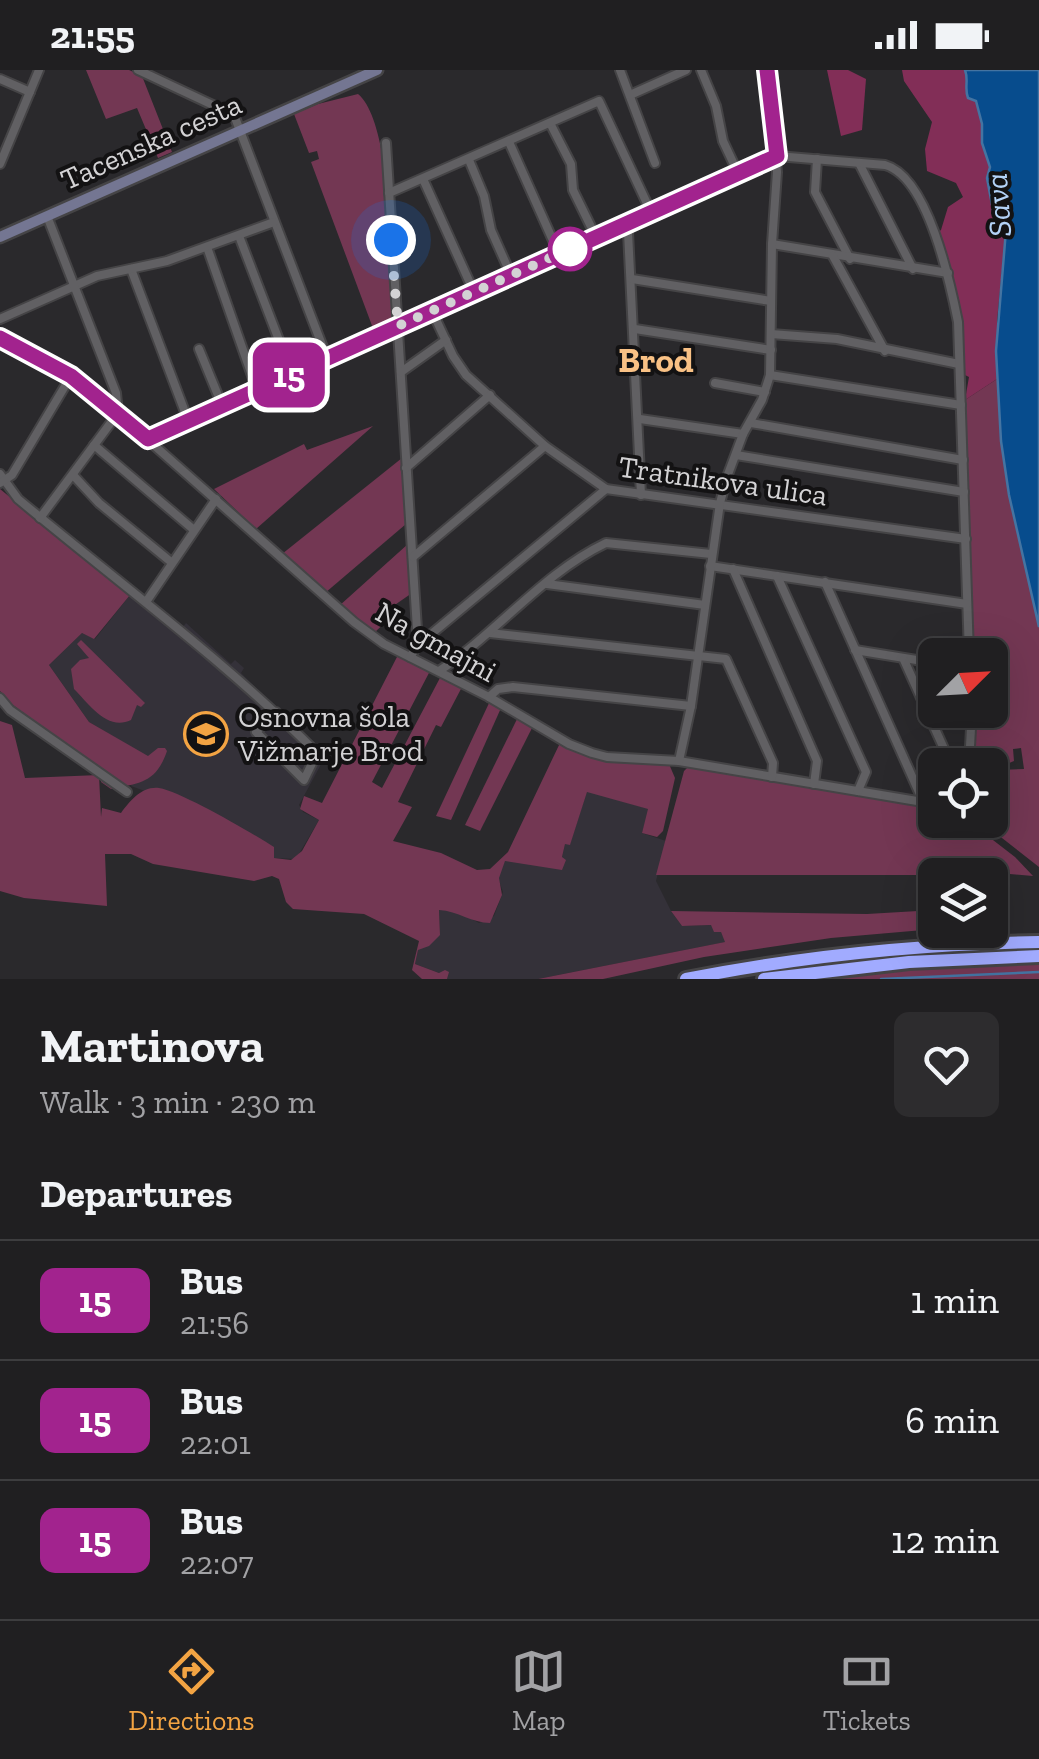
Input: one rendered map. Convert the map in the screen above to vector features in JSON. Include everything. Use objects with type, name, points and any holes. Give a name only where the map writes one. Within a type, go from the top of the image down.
[{"type":"highway","points":[[686,979],[792,960],[880,950],[1039,942]]},
{"type":"highway","points":[[764,979],[909,962],[1039,956]]},
{"type":"main road","name":"Tacenska cesta","points":[[1,235],[377,70]]},
{"type":"street","points":[[0,164],[3,148],[40,70]]},
{"type":"street","points":[[138,70],[229,111],[240,130],[328,358]]},
{"type":"street","points":[[620,70],[655,163]]},
{"type":"street","points":[[630,95],[686,70]]},
{"type":"street","points":[[701,70],[716,106],[723,141],[738,173]]},
{"type":"street","points":[[679,761],[691,706],[720,503],[743,434],[770,375],[777,156],[767,70]]},
{"type":"street","points":[[0,79],[30,92]]},
{"type":"street","points":[[389,194],[599,102],[651,212]]},
{"type":"street","points":[[550,123],[571,164],[573,190],[596,237]]},
{"type":"street","points":[[509,142],[558,254]]},
{"type":"street","points":[[386,143],[418,646]]},
{"type":"street","points":[[148,439],[777,156],[898,168],[907,178],[948,273],[958,322],[968,638]]},
{"type":"street","points":[[818,159],[815,192],[850,259]]},
{"type":"street","points":[[469,160],[484,196],[491,230],[511,276]]},
{"type":"street","points":[[859,163],[913,269]]},
{"type":"street","points":[[423,179],[474,292]]},
{"type":"street","points":[[40,518],[118,414],[116,394],[47,215]]},
{"type":"street","points":[[0,319],[97,276],[167,261],[274,222]]},
{"type":"street","points":[[624,224],[632,279],[641,494]]},
{"type":"street","points":[[239,236],[292,374]]},
{"type":"street","points":[[772,244],[948,273]]},
{"type":"street","points":[[206,247],[257,390]]},
{"type":"street","points":[[832,256],[885,351]]},
{"type":"street","points":[[131,269],[188,420]]},
{"type":"street","points":[[632,279],[771,301]]},
{"type":"street","name":"Tratnikova ulica","points":[[432,311],[466,375],[545,446],[606,489],[966,539]]},
{"type":"street","points":[[635,329],[771,350]]},
{"type":"street","points":[[771,334],[837,339],[960,364]]},
{"type":"street","name":"Na gmajni","points":[[0,338],[71,376],[384,644],[489,697],[569,744],[607,757],[679,761],[918,800]]},
{"type":"street","points":[[401,372],[446,340]]},
{"type":"street","points":[[199,349],[222,405]]},
{"type":"street","points":[[770,375],[961,405]]},
{"type":"street","points":[[71,376],[12,475],[1,479],[40,518],[276,712],[318,757],[304,780],[256,732],[276,712]]},
{"type":"street","points":[[714,383],[765,392]]},
{"type":"street","points":[[406,468],[490,395]]},
{"type":"street","points":[[640,419],[743,434]]},
{"type":"street","points":[[751,423],[962,460]]},
{"type":"street","points":[[94,445],[194,530]]},
{"type":"street","points":[[413,556],[545,446]]},
{"type":"street","points":[[736,455],[964,492]]},
{"type":"street","points":[[73,475],[99,503],[171,562]]},
{"type":"street","points":[[410,657],[418,646],[606,489]]},
{"type":"street","points":[[146,602],[216,499]]},
{"type":"street","points":[[439,671],[606,542],[712,554]]},
{"type":"street","points":[[710,566],[967,604]]},
{"type":"street","points":[[733,569],[817,760],[814,784]]},
{"type":"street","points":[[777,576],[866,772],[858,791]]},
{"type":"street","points":[[825,582],[918,790]]},
{"type":"street","points":[[547,584],[705,606]]},
{"type":"street","points":[[490,633],[726,659],[773,763],[772,777]]},
{"type":"street","points":[[855,650],[918,661]]},
{"type":"street","points":[[904,660],[944,748]]},
{"type":"street","points":[[489,697],[505,686],[691,706]]},
{"type":"street","points":[[0,698],[10,710],[127,792]]},
{"type":"shaded area","points":[[86,70],[129,70],[142,76],[172,152],[158,158],[137,108],[106,119]]},
{"type":"shaded area","points":[[827,70],[848,70],[866,79],[862,130],[841,136]]},
{"type":"shaded area","points":[[902,70],[965,70],[966,86],[976,101],[991,167],[987,178],[993,210],[1006,229],[997,321],[997,379],[965,400],[969,377],[965,375],[959,300],[937,233],[948,207],[963,197],[956,183],[927,171],[925,149],[932,122],[904,81]]},
{"type":"shaded area","points":[[358,94],[378,133],[388,195],[394,310],[391,324],[374,331],[311,162],[319,159],[317,151],[309,153],[294,114]]},
{"type":"shaded area","points":[[997,379],[1009,495],[1039,627],[1039,867],[1002,838],[1008,838],[1008,770],[1024,769],[1021,748],[1013,749],[1014,761],[1008,764],[1008,748],[973,748],[973,728],[1008,728],[1008,638],[972,638],[965,400]]},
{"type":"shaded area","points":[[373,426],[256,529],[214,489],[304,444],[307,450]]},
{"type":"shaded area","points":[[402,458],[406,524],[325,593],[282,554]]},
{"type":"shaded area","points":[[0,489],[130,595],[94,639],[82,633],[49,665],[89,722],[148,756],[165,748],[163,762],[146,780],[111,789],[101,782],[101,772],[0,691]]},
{"type":"shaded area","points":[[408,544],[412,593],[389,609],[393,615],[374,633],[339,606]]},
{"type":"shaded area","name":"Osnovna šola Vižmarje Brod","points":[[130,595],[178,633],[186,623],[231,664],[235,660],[244,668],[241,673],[325,757],[299,805],[303,812],[319,820],[296,859],[274,858],[194,809],[131,786],[151,759],[89,722],[49,665],[82,633],[95,639]]},
{"type":"shaded area","points":[[81,640],[145,703],[137,705],[131,720],[107,719],[74,689],[71,669],[89,658],[77,644]]},
{"type":"shaded area","points":[[398,655],[430,671],[372,782],[382,788],[441,676],[462,687],[441,727],[436,725],[398,802],[412,807],[393,841],[441,853],[477,870],[490,869],[508,852],[560,743],[601,760],[669,764],[675,778],[663,831],[657,837],[642,833],[648,809],[587,792],[570,845],[565,844],[562,870],[505,861],[499,878],[502,895],[490,923],[439,910],[440,935],[418,950],[415,964],[439,973],[445,970],[449,972],[447,979],[422,979],[412,970],[419,941],[364,914],[293,909],[286,902],[279,879],[272,876],[254,881],[153,864],[131,854],[105,854],[107,906],[24,898],[0,891],[0,721],[12,725],[25,778],[99,775],[101,817],[102,808],[121,813],[142,792],[159,788],[200,805],[274,847],[274,858],[291,860],[302,851],[319,820],[300,809],[304,796],[322,803]]},
{"type":"shaded area","points":[[490,701],[501,708],[451,820],[436,816]]},
{"type":"shaded area","points":[[518,717],[533,726],[480,831],[465,825]]},
{"type":"shaded area","points":[[689,766],[918,804],[918,838],[990,838],[1033,876],[1008,874],[1008,858],[918,858],[918,875],[656,875],[684,771]]},
{"type":"shaded area","points":[[587,791],[649,809],[642,833],[666,841],[656,881],[671,911],[682,926],[711,925],[726,942],[538,979],[447,979],[448,972],[439,973],[415,964],[418,950],[440,934],[439,909],[457,911],[479,923],[494,916],[503,892],[498,878],[505,860],[562,857]]},
{"type":"shaded area","points":[[671,911],[918,911],[918,930],[831,938],[704,957],[603,979],[538,979],[725,942],[721,932],[714,932],[711,925],[682,926]]},
{"type":"shaded area","points":[[1039,964],[1039,979],[816,979],[912,969]]},
{"type":"water","name":"Sava","points":[[965,70],[1039,70],[1039,627],[1001,441],[996,351],[1006,230],[993,210],[982,124],[976,101],[968,98]]},
{"type":"waterway","points":[[881,979],[1039,972]]},
{"type":"bus line","name":"15","points":[[0,338],[71,376],[148,439],[777,156],[767,70]]},
{"type":"place","name":"Osnovna šola Vižmarje Brod","points":[[206,734]]},
{"type":"district","name":"Brod","points":[[656,360]]},
{"type":"route","points":[[391,240],[398,326],[570,249]]}]
